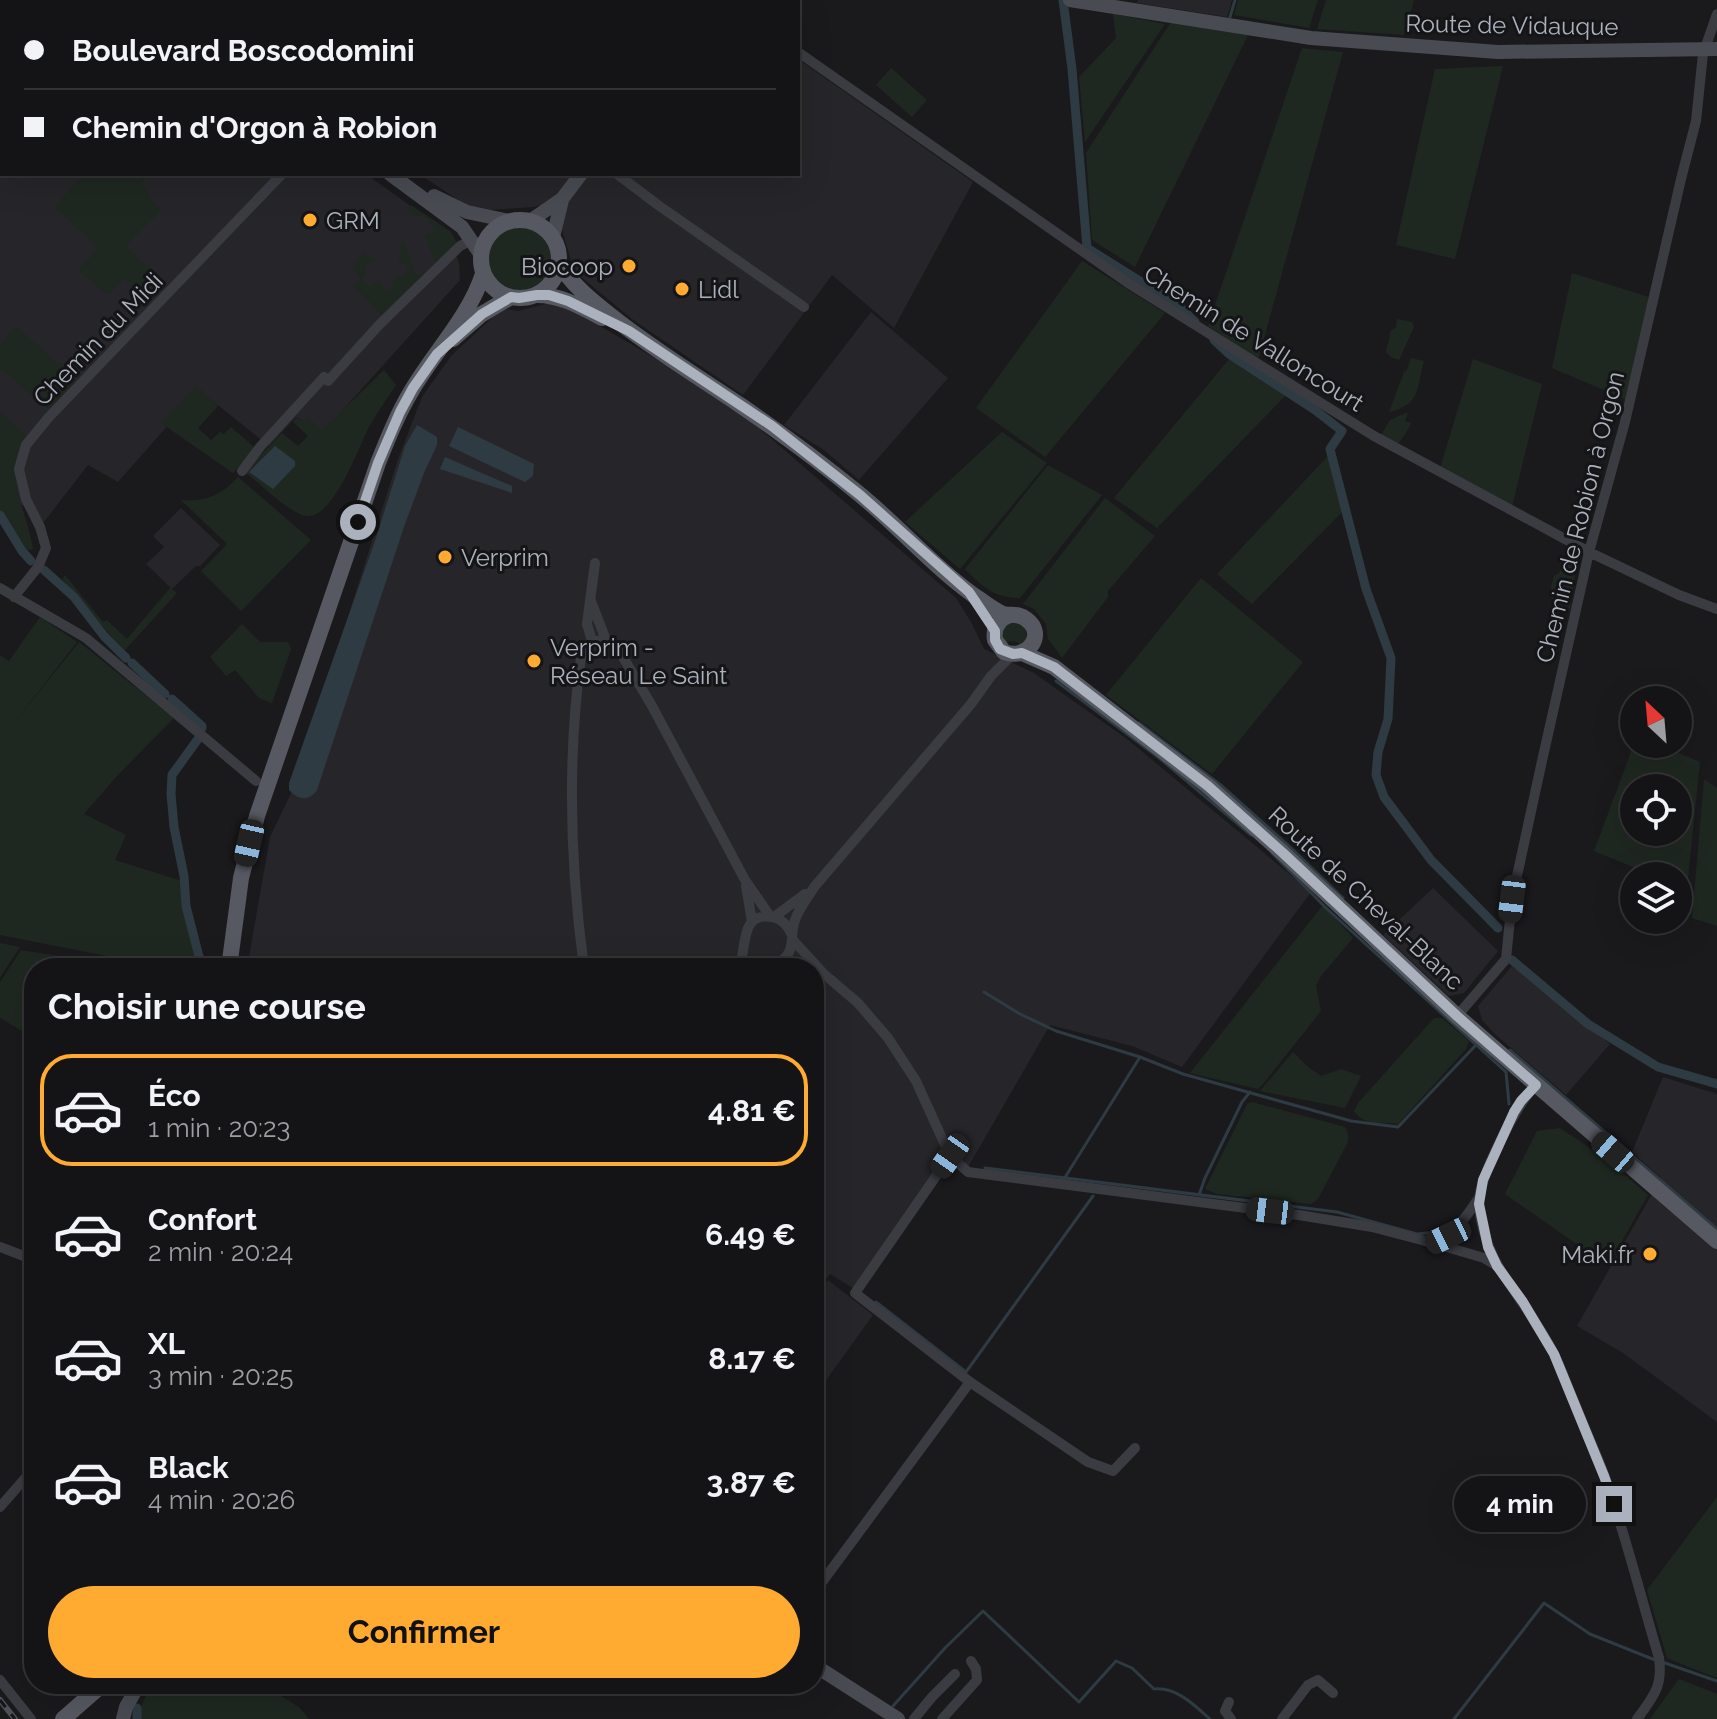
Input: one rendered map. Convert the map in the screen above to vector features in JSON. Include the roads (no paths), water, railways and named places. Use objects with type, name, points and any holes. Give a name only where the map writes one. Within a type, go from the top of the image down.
[{"type":"main road","points":[[230,958],[244,867],[257,816],[390,433],[413,388],[478,290],[483,274],[481,255],[487,238],[500,225],[509,221],[530,221],[553,237],[559,254],[557,273],[537,295]]},
{"type":"main road","points":[[559,263],[577,287],[629,331],[800,447],[860,495],[969,592],[991,607],[1029,620],[1034,629],[1030,647],[1018,654],[1004,652],[969,592]]},
{"type":"main road","points":[[483,274],[491,286],[503,295],[528,298],[549,295],[629,331]]},
{"type":"main road","points":[[437,354],[482,314],[511,297]]},
{"type":"main road","points":[[996,638],[1000,621],[1010,615]]},
{"type":"main road","name":"Route de Cheval-Blanc","points":[[1034,639],[1054,667],[1246,818],[1457,1016],[1717,1241]]},
{"type":"main road","name":"Route de Cheval-Blanc","points":[[1018,654],[1054,667]]},
{"type":"main road","points":[[64,1718],[92,1694]]},
{"type":"street","name":"Route de Vidauque","points":[[1070,0],[1132,5],[1311,38],[1498,52],[1710,47]]},
{"type":"street","name":"Chemin de Robion à Orgon","points":[[1457,1016],[1506,959],[1512,899],[1589,552],[1625,422],[1696,121],[1703,54],[1710,47],[1717,14]]},
{"type":"street","name":"Chemin de Valloncourt","points":[[800,53],[1128,283],[1374,436],[1589,552],[1679,595],[1717,609]]},
{"type":"street","name":"Chemin du Midi","points":[[14,597],[38,567],[46,548],[26,499],[19,469],[26,445],[49,417],[280,176]]},
{"type":"street","points":[[393,176],[462,227],[481,255]]},
{"type":"street","points":[[400,176],[459,209],[509,221]]},
{"type":"street","points":[[530,221],[562,199],[579,176]]},
{"type":"street","points":[[620,176],[804,307]]},
{"type":"street","points":[[553,237],[562,199]]},
{"type":"street","points":[[242,471],[324,377],[328,381],[380,324],[460,246],[472,240]]},
{"type":"street","points":[[592,641],[587,624],[595,563]]},
{"type":"street","points":[[0,588],[86,638],[256,781]]},
{"type":"street","points":[[591,601],[606,640],[617,647],[745,880],[772,917]]},
{"type":"street","points":[[991,676],[996,661],[996,638]]},
{"type":"street","points":[[583,958],[571,820],[575,698],[582,651],[592,641],[606,640]]},
{"type":"street","points":[[784,958],[790,951],[797,914],[815,886],[971,704],[991,676],[1018,654]]},
{"type":"street","points":[[745,880],[752,922]]},
{"type":"street","points":[[772,917],[815,886]]},
{"type":"street","points":[[742,958],[744,934],[752,922],[772,917],[784,923],[806,958]]},
{"type":"street","points":[[745,948],[751,958]]},
{"type":"street","points":[[824,978],[858,1003],[888,1038],[916,1081],[950,1156],[968,1172],[1372,1227],[1484,1258],[1497,1266]]},
{"type":"street","points":[[1536,1085],[1514,1112],[1483,1180],[1479,1204],[1488,1247],[1554,1354],[1614,1504],[1661,1672],[1655,1695],[1637,1719]]},
{"type":"street","points":[[950,1156],[855,1293],[970,1382],[1088,1462],[1113,1471],[1135,1448]]},
{"type":"street","points":[[1433,1243],[1448,1236],[1469,1215],[1479,1197]]},
{"type":"street","points":[[0,1247],[24,1256]]},
{"type":"street","points":[[824,1579],[970,1382]]},
{"type":"street","points":[[0,1507],[24,1479]]},
{"type":"street","points":[[942,1719],[977,1680],[971,1661]]},
{"type":"street","points":[[824,1671],[898,1719]]},
{"type":"street","points":[[914,1719],[955,1674]]},
{"type":"street","points":[[0,1680],[31,1719]]},
{"type":"street","points":[[1282,1719],[1308,1685],[1318,1680],[1333,1693]]},
{"type":"street","points":[[123,1719],[133,1694]]},
{"type":"street","points":[[1229,1702],[1225,1711],[1231,1719]]},
{"type":"waterway","points":[[1063,0],[1087,248],[1178,305],[1195,322]]},
{"type":"waterway","points":[[1230,17],[1235,0]]},
{"type":"waterway","points":[[1214,340],[1229,354],[1342,431],[1330,449],[1366,589],[1391,658],[1388,719],[1378,752],[1376,775],[1384,797],[1431,860],[1498,928]]},
{"type":"waterway","points":[[0,515],[31,561]]},
{"type":"waterway","points":[[44,570],[74,597],[104,636],[126,658]]},
{"type":"waterway","points":[[132,663],[165,694]]},
{"type":"waterway","points":[[1056,681],[1158,757],[1251,835]]},
{"type":"waterway","points":[[172,699],[202,728]]},
{"type":"waterway","points":[[1139,723],[1222,786],[1343,898]]},
{"type":"waterway","points":[[198,739],[172,775],[171,794],[186,906],[199,958]]},
{"type":"waterway","points":[[1272,853],[1326,908],[1506,1072],[1509,1104]]},
{"type":"waterway","points":[[1512,960],[1588,1024],[1658,1067],[1717,1084]]},
{"type":"waterway","points":[[984,992],[1056,1031],[1183,1074],[1351,1121],[1398,1127],[1476,1045]]},
{"type":"waterway","points":[[1510,1050],[1717,1229]]},
{"type":"waterway","points":[[1064,1179],[1140,1057]]},
{"type":"waterway","points":[[1199,1195],[1242,1102],[1250,1092]]},
{"type":"waterway","points":[[985,1168],[1337,1212],[1417,1234],[1438,1232]]},
{"type":"waterway","points":[[876,1302],[966,1372],[1093,1196]]},
{"type":"waterway","points":[[1454,1719],[1544,1603],[1590,1634],[1655,1660]]},
{"type":"waterway","points":[[893,1706],[983,1611],[1079,1702],[1116,1661],[1132,1668],[1154,1689],[1170,1691],[1185,1698],[1210,1719]]},
{"type":"waterway","points":[[1662,1662],[1717,1681]]},
{"type":"waterway","points":[[137,1708],[137,1719]]},
{"type":"railway","points":[[0,1700],[15,1719]]},
{"type":"place","name":"GRM","points":[[310,220]]},
{"type":"place","name":"Biocoop","points":[[629,266]]},
{"type":"place","name":"Lidl","points":[[682,289]]},
{"type":"place","name":"Verprim","points":[[445,557]]},
{"type":"place","name":"Verprim - Réseau Le Saint","points":[[534,661]]},
{"type":"place","name":"Maki.fr","points":[[1650,1254]]}]
